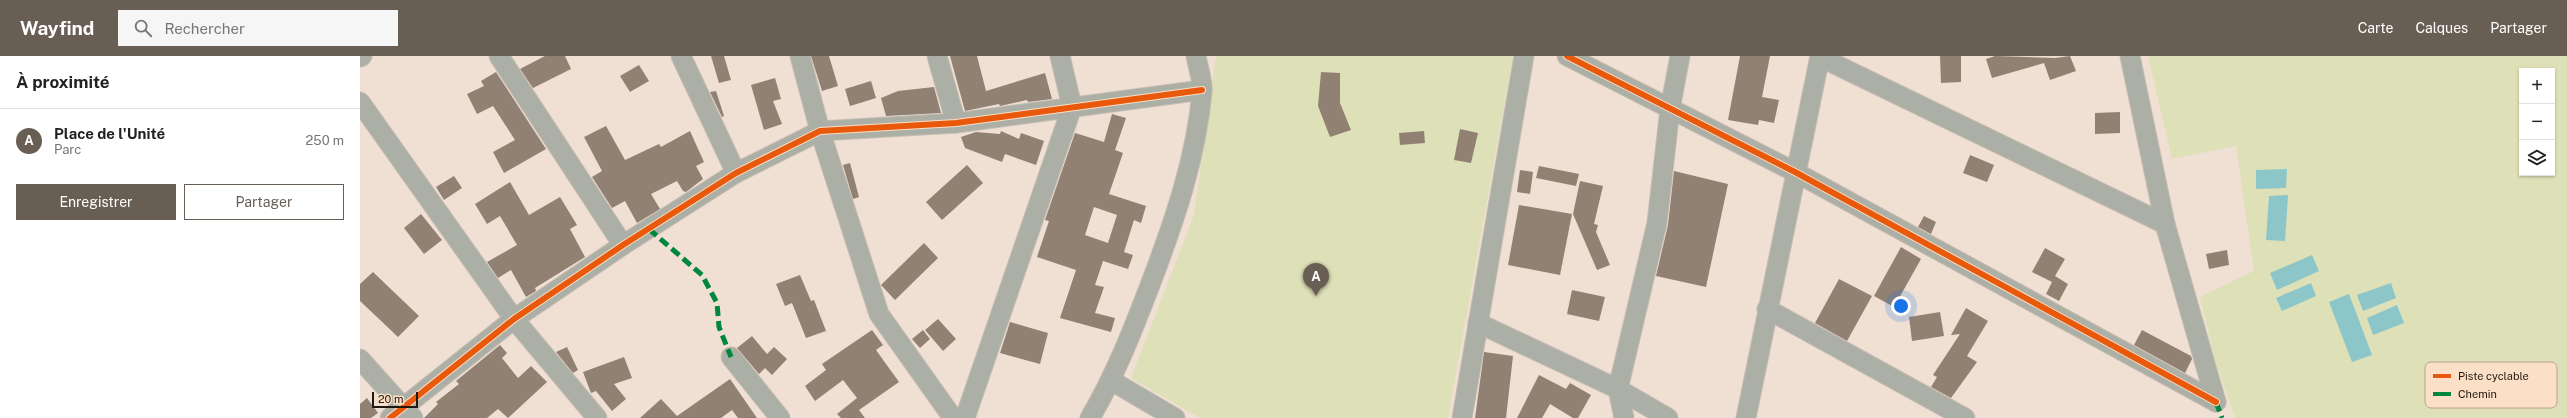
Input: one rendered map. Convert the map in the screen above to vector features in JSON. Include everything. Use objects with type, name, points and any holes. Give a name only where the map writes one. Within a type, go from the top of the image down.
[{"type":"street","points":[[499,56],[623,245]]},
{"type":"street","points":[[681,56],[736,173]]},
{"type":"street","points":[[800,56],[820,131],[869,288],[879,314],[953,418]]},
{"type":"street","points":[[938,56],[956,124]]},
{"type":"street","points":[[965,418],[1072,107],[1060,56]]},
{"type":"street","points":[[1090,418],[1112,381],[1171,230],[1189,175],[1202,90],[1196,56]]},
{"type":"street","points":[[1462,418],[1524,56]]},
{"type":"street","points":[[1567,56],[1795,172],[2216,402],[2165,224],[2130,56]]},
{"type":"street","points":[[1624,418],[1618,389],[1657,223],[1670,109],[1680,56]]},
{"type":"street","points":[[1746,418],[1795,172],[1820,57],[2165,224]]},
{"type":"street","points":[[360,359],[402,414],[514,319],[623,245],[736,173],[820,131],[956,124],[1202,90]]},
{"type":"street","points":[[360,102],[514,319],[597,418]]},
{"type":"street","points":[[1767,309],[1965,418]]},
{"type":"street","points":[[1478,323],[1618,389],[1668,418]]},
{"type":"street","points":[[731,357],[780,418]]},
{"type":"street","points":[[1112,381],[1175,418]]},
{"type":"green space","points":[[1216,56],[1513,56],[1448,418],[1200,418],[1131,378],[1194,215]]},
{"type":"green space","points":[[2148,56],[2567,56],[2567,418],[2235,418],[2215,360],[2200,297],[2254,271],[2236,146],[2172,159]]},
{"type":"water","points":[[2287,169],[2286,188],[2256,189],[2256,170]]},
{"type":"water","points":[[2288,195],[2285,241],[2266,240],[2269,196]]},
{"type":"water","points":[[2312,255],[2319,271],[2277,290],[2270,273]]},
{"type":"water","points":[[2311,283],[2316,296],[2282,311],[2276,298]]},
{"type":"water","points":[[2391,283],[2396,298],[2363,311],[2357,295]]},
{"type":"water","points":[[2349,294],[2372,355],[2352,362],[2329,302]]},
{"type":"water","points":[[2397,305],[2404,323],[2373,335],[2367,318]]},
{"type":"building","points":[[545,56],[565,56],[571,69],[533,88],[520,69]]},
{"type":"building","points":[[711,56],[724,56],[731,80],[719,83]]},
{"type":"building","points":[[811,56],[829,56],[838,86],[822,91]]},
{"type":"building","points":[[950,56],[977,56],[986,91],[1045,73],[1052,99],[1028,102],[1027,100],[965,111]]},
{"type":"building","points":[[1740,56],[1770,56],[1762,97],[1779,100],[1774,123],[1759,120],[1758,125],[1728,120]]},
{"type":"building","points":[[1940,56],[1961,56],[1961,82],[1941,83]]},
{"type":"building","points":[[1995,56],[2055,58],[2070,56],[2076,71],[2050,80],[2044,63],[1992,78],[1986,59]]},
{"type":"building","points":[[639,65],[649,81],[630,92],[620,76]]},
{"type":"building","points":[[496,72],[546,149],[504,173],[493,152],[515,140],[493,106],[477,114],[467,94],[484,86],[481,81]]},
{"type":"building","points":[[1321,72],[1340,73],[1340,103],[1351,130],[1330,137],[1318,106]]},
{"type":"building","points":[[775,78],[781,99],[773,101],[782,124],[764,130],[751,85]]},
{"type":"building","points":[[871,81],[876,98],[850,106],[845,89]]},
{"type":"building","points":[[934,87],[941,113],[886,116],[881,98],[898,91]]},
{"type":"building","points":[[716,91],[724,116],[722,117],[710,92]]},
{"type":"building","points":[[2120,112],[2120,133],[2095,134],[2095,113]]},
{"type":"building","points":[[1112,114],[1126,118],[1115,150],[1123,153],[1109,194],[1146,206],[1141,223],[1134,220],[1124,252],[1133,255],[1128,269],[1103,261],[1095,285],[1104,287],[1095,313],[1115,318],[1111,332],[1060,318],[1076,270],[1037,257],[1049,221],[1045,220],[1075,133],[1104,142]],"holes":[[[1094,207],[1117,215],[1108,243],[1085,235]]]},
{"type":"building","points":[[606,126],[625,160],[659,144],[661,147],[690,131],[704,162],[696,166],[703,179],[686,192],[683,191],[677,181],[651,194],[660,209],[637,223],[625,201],[612,208],[592,177],[602,171],[584,137]]},
{"type":"building","points":[[1460,129],[1478,133],[1471,163],[1454,160]]},
{"type":"building","points":[[1001,131],[1019,139],[1021,133],[1044,141],[1036,165],[1005,154],[1002,162],[965,148],[961,137],[976,132],[1000,134]]},
{"type":"building","points":[[1424,131],[1425,143],[1400,145],[1399,133]]},
{"type":"building","points":[[1970,155],[1994,165],[1987,182],[1963,173]]},
{"type":"building","points":[[850,163],[859,197],[853,199],[843,165]]},
{"type":"building","points":[[967,165],[983,183],[942,220],[926,202]]},
{"type":"building","points":[[1539,166],[1579,174],[1576,186],[1536,178]]},
{"type":"building","points":[[1520,170],[1533,172],[1530,194],[1517,192]]},
{"type":"building","points":[[1674,171],[1728,184],[1706,287],[1656,276],[1668,225]]},
{"type":"building","points":[[454,176],[462,188],[444,200],[436,187]]},
{"type":"building","points":[[1580,181],[1603,186],[1594,224],[1598,225],[1596,232],[1610,265],[1597,270],[1573,214]]},
{"type":"building","points":[[510,182],[529,215],[560,197],[577,225],[570,229],[585,257],[535,288],[536,291],[526,297],[511,270],[498,278],[487,262],[517,245],[500,216],[487,224],[475,204]]},
{"type":"building","points":[[1519,205],[1572,214],[1560,275],[1508,265]]},
{"type":"building","points":[[421,214],[442,240],[424,254],[404,228]]},
{"type":"building","points":[[1924,216],[1936,222],[1931,234],[1918,227]]},
{"type":"building","points":[[924,243],[938,258],[895,300],[881,285]]},
{"type":"building","points":[[1901,247],[1921,259],[1894,307],[1874,296]]},
{"type":"building","points":[[2045,248],[2065,259],[2055,276],[2068,284],[2059,301],[2046,294],[2052,282],[2032,272]]},
{"type":"building","points":[[2227,250],[2229,265],[2209,269],[2206,254]]},
{"type":"building","points":[[373,272],[419,316],[398,337],[360,301],[360,284]]},
{"type":"building","points":[[800,275],[811,301],[814,300],[826,331],[806,338],[792,303],[785,306],[776,284]]},
{"type":"building","points":[[1839,279],[1872,296],[1847,341],[1815,323]]},
{"type":"building","points":[[1572,290],[1605,297],[1599,321],[1567,314]]},
{"type":"building","points":[[1966,308],[1988,321],[1967,356],[1977,362],[1951,398],[1931,387],[1937,377],[1933,375],[1960,334],[1951,335]]},
{"type":"building","points":[[1940,312],[1944,336],[1912,341],[1909,317]]},
{"type":"building","points":[[938,319],[956,339],[943,351],[925,330]]},
{"type":"building","points":[[1010,322],[1048,333],[1040,364],[1000,353]]},
{"type":"building","points":[[872,330],[883,345],[876,350],[899,382],[859,410],[865,418],[841,418],[837,414],[857,398],[843,380],[815,401],[805,386],[826,370],[822,364]]},
{"type":"building","points":[[923,330],[930,339],[920,348],[912,339]]},
{"type":"building","points":[[2142,330],[2191,356],[2192,359],[2185,373],[2134,345]]},
{"type":"building","points":[[752,336],[767,354],[774,347],[787,359],[772,375],[765,368],[759,374],[737,348]]},
{"type":"building","points":[[500,345],[507,353],[502,358],[518,378],[531,366],[547,382],[508,418],[498,409],[487,418],[424,418],[438,404],[436,402],[459,384],[456,381]]},
{"type":"building","points":[[567,347],[578,370],[573,373],[556,352]]},
{"type":"building","points":[[1484,352],[1513,356],[1506,418],[1475,418]]},
{"type":"building","points":[[624,357],[632,378],[614,384],[626,399],[612,411],[596,391],[591,393],[583,372]]},
{"type":"building","points":[[1539,375],[1566,389],[1570,383],[1591,395],[1578,418],[1573,418],[1550,404],[1542,418],[1517,418]]},
{"type":"building","points":[[730,379],[757,418],[738,418],[732,410],[721,418],[640,418],[661,399],[677,416]]},
{"type":"building","points":[[367,398],[378,413],[371,418],[360,418],[360,404]]},
{"type":"marked path","points":[[649,229],[702,275],[717,303],[719,327],[731,357]]},
{"type":"marked path","points":[[2216,402],[2222,418]]},
{"type":"cycle path","points":[[1567,56],[1795,172],[2216,402]]},
{"type":"cycle path","points":[[390,418],[514,319],[623,245],[736,173],[820,131],[956,123],[1202,90]]},
{"type":"place","name":"Place de l'Unité","points":[[1316,296]]}]
